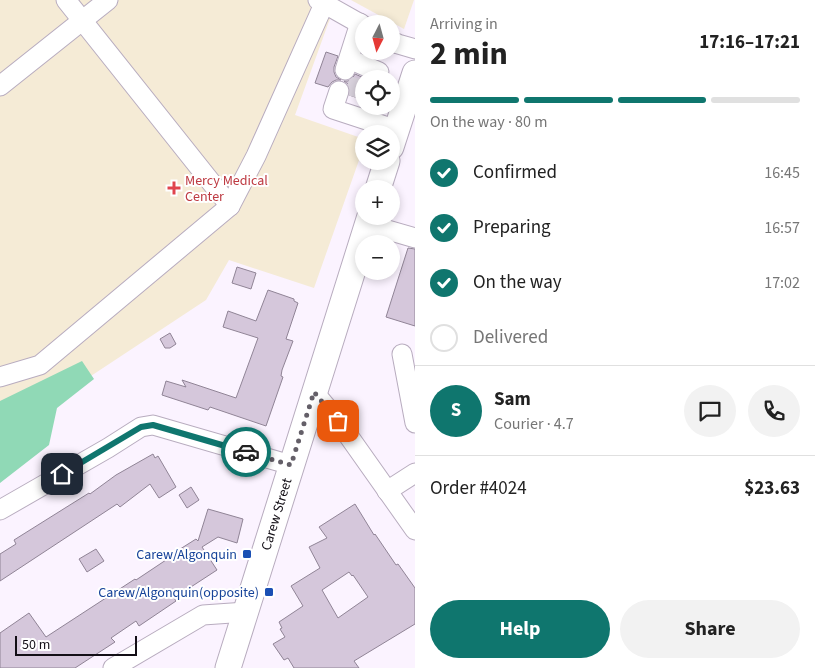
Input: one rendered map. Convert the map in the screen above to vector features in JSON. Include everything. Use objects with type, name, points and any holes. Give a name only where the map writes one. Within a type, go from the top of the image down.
[{"type":"main road","points":[[398,125],[415,72]]},
{"type":"main road","name":"Carew Street","points":[[228,668],[366,225]]},
{"type":"street","points":[[66,0],[230,206]]},
{"type":"street","points":[[0,86],[108,0]]},
{"type":"street","points":[[0,377],[40,365],[230,206],[256,156],[321,2],[355,20]]},
{"type":"street","points":[[400,45],[415,49]]},
{"type":"street","points":[[367,115],[379,125]]},
{"type":"street","points":[[381,225],[415,238]]},
{"type":"street","points":[[402,354],[415,423]]},
{"type":"street","points":[[314,392],[338,421],[415,530]]},
{"type":"street","points":[[0,510],[141,427],[153,425],[291,465]]},
{"type":"street","points":[[388,491],[415,473]]},
{"type":"street","points":[[112,668],[203,615],[246,612]]},
{"type":"shaded area","name":"Mercy Medical Center","points":[[0,0],[338,0],[295,115],[355,136],[356,170],[314,288],[229,260],[206,300],[0,436]]},
{"type":"shaded area","points":[[351,0],[414,0],[404,29],[400,27],[400,15],[378,15]]},
{"type":"green space","points":[[82,361],[94,379],[57,408],[49,445],[0,483],[0,401]]},
{"type":"building","points":[[326,52],[338,56],[334,72],[336,77],[341,80],[332,82],[328,87],[315,83]]},
{"type":"building","points":[[355,74],[355,97],[349,95],[350,88],[344,81],[352,79]]},
{"type":"building","points":[[408,248],[415,249],[415,326],[386,317],[398,280],[400,280],[400,273]]},
{"type":"building","points":[[237,267],[256,273],[251,289],[232,283]]},
{"type":"building","points":[[268,290],[294,299],[298,303],[286,339],[293,341],[282,370],[281,376],[283,377],[266,426],[210,407],[208,410],[162,395],[166,381],[186,387],[182,380],[236,398],[258,338],[223,327],[228,311],[256,321]]},
{"type":"building","points":[[170,333],[176,344],[170,348],[165,348],[160,339]]},
{"type":"building","points":[[153,454],[155,458],[158,456],[176,487],[159,498],[150,484],[120,507],[117,504],[0,581],[0,554],[16,544],[14,540],[90,494],[116,475]]},
{"type":"building","points":[[191,487],[199,500],[187,508],[179,495]]},
{"type":"building","points":[[355,504],[374,535],[415,588],[415,624],[354,661],[359,668],[294,668],[288,658],[284,660],[273,644],[285,637],[280,629],[282,628],[279,622],[303,606],[291,586],[320,568],[309,547],[327,538],[319,527]],"holes":[[[349,572],[368,597],[338,618],[322,590]]]},
{"type":"building","points":[[208,509],[243,519],[237,543],[218,537],[202,547],[217,570],[174,598],[176,601],[139,626],[136,621],[111,638],[115,642],[75,668],[0,668],[0,633],[29,613],[46,637],[136,580],[196,539],[198,541]]},
{"type":"building","points":[[96,549],[104,561],[87,572],[79,559]]},
{"type":"way so far","points":[[246,452],[291,465],[314,392],[338,421]]},
{"type":"place","name":"Mercy Medical Center","points":[[174,188]]},
{"type":"place","name":"Carew/Algonquin","points":[[247,554]]},
{"type":"place","name":"Carew/Algonquin(opposite)","points":[[269,592]]},
{"type":"route","points":[[62,474],[141,427],[153,425],[246,452]]}]
